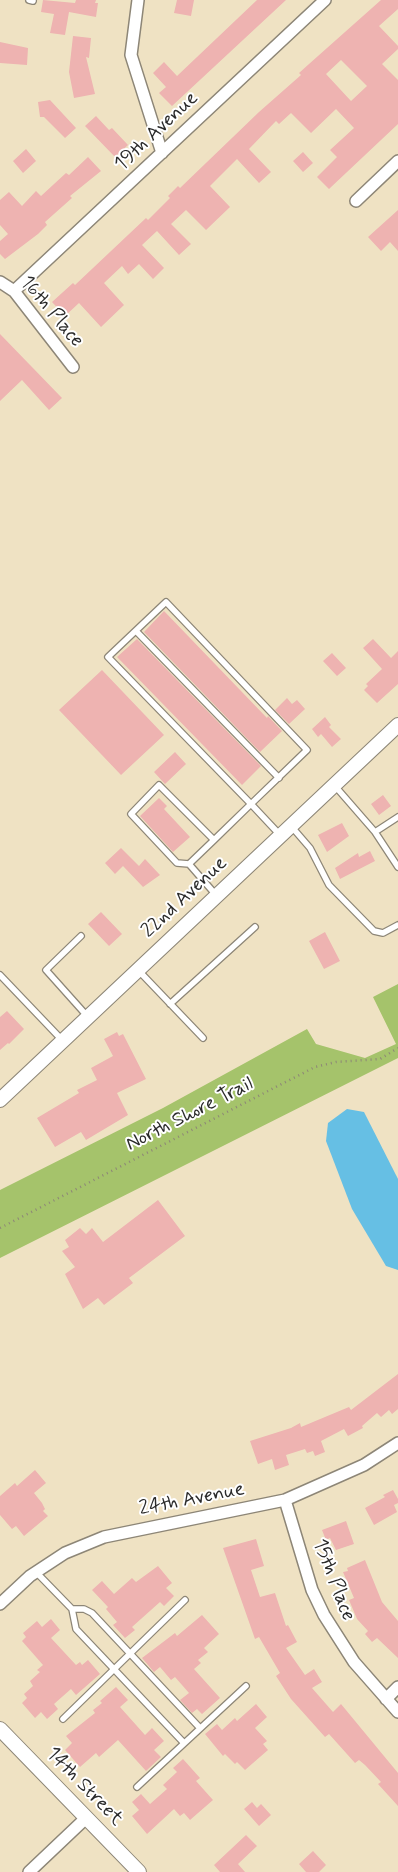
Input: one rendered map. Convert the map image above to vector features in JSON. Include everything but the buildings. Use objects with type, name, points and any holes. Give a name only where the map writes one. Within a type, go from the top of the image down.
[{"type":"street","points":[[138,0],[131,55],[162,153]]},
{"type":"street","name":"19th Avenue","points":[[14,291],[324,0]]},
{"type":"street","points":[[356,201],[398,161]]},
{"type":"street","name":"16th Place","points":[[0,282],[14,291],[73,368]]},
{"type":"street","name":"22nd Avenue","points":[[0,1100],[398,725]]},
{"type":"street","name":"24th Avenue","points":[[0,1604],[36,1572],[65,1553],[104,1537],[285,1500],[364,1465],[398,1443]]},
{"type":"street","name":"15th Place","points":[[285,1500],[312,1590],[324,1615],[354,1662],[398,1712]]},
{"type":"street","points":[[386,1699],[398,1687]]},
{"type":"street","name":"14th Street","points":[[0,1730],[139,1872]]},
{"type":"street","points":[[29,1872],[86,1818]]},
{"type":"lane","points":[[189,864],[251,804],[279,778],[307,750],[166,602],[108,657],[251,804],[310,848],[329,886],[374,931],[383,933],[398,925]]},
{"type":"lane","points":[[136,630],[279,778]]},
{"type":"lane","points":[[214,840],[160,785],[130,814],[177,863],[189,864],[217,896]]},
{"type":"lane","points":[[334,785],[374,832],[398,867]]},
{"type":"lane","points":[[374,832],[398,817]]},
{"type":"lane","points":[[170,1004],[255,928]]},
{"type":"lane","points":[[81,936],[46,970],[88,1017]]},
{"type":"lane","points":[[138,970],[203,1038]]},
{"type":"lane","points":[[0,975],[63,1041]]},
{"type":"lane","points":[[36,1572],[72,1609],[76,1629],[183,1742]]},
{"type":"lane","points":[[63,1719],[185,1600]]},
{"type":"lane","points":[[72,1609],[84,1609],[92,1613],[199,1727]]},
{"type":"lane","points":[[137,1787],[199,1727],[246,1686]]},
{"type":"path","name":"North Shore Trail","points":[[0,1228],[315,1067],[336,1062],[380,1059],[398,1048]]},
{"type":"green space","points":[[398,984],[398,1058],[0,1258],[0,1190],[163,1108],[307,1029],[316,1044],[365,1058],[396,1044],[373,997]]},
{"type":"water","points":[[347,1109],[364,1112],[398,1179],[398,1270],[386,1266],[352,1209],[326,1141],[328,1123]]}]
